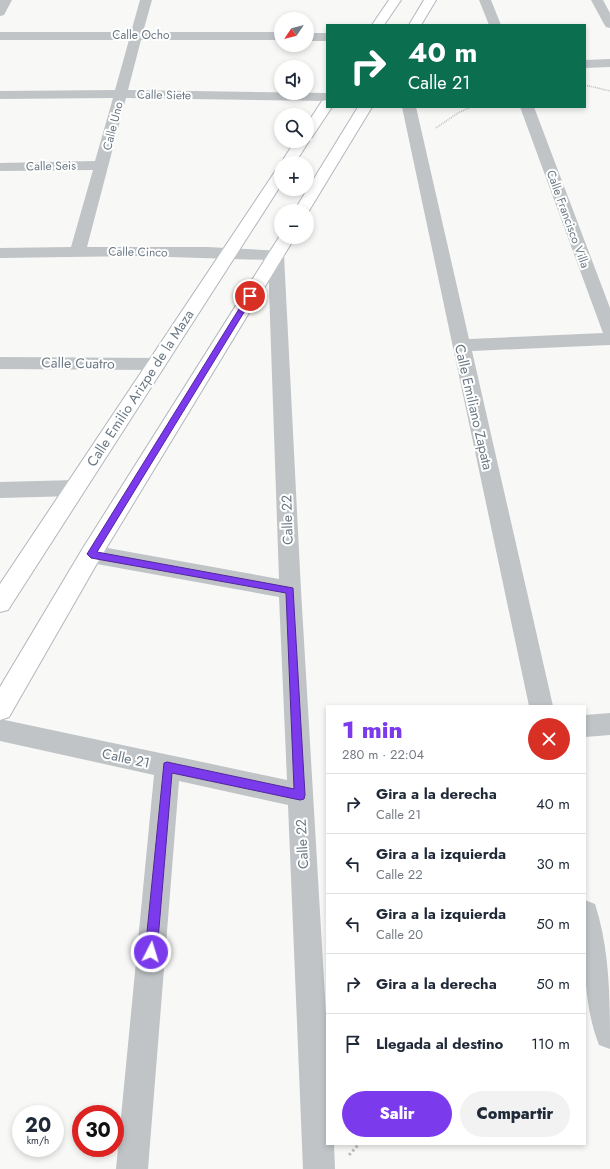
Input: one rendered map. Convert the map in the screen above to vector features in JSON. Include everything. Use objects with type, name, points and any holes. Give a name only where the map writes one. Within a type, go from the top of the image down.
[{"type":"street","points":[[0,12],[6,0]]},
{"type":"street","name":"Calle Uno","points":[[78,251],[146,0]]},
{"type":"street","points":[[416,24],[430,0]]},
{"type":"street","points":[[485,0],[495,24]]},
{"type":"street","points":[[598,0],[609,20]]},
{"type":"street","points":[[379,24],[391,2]]},
{"type":"street","name":"Calle Ocho","points":[[0,36],[274,36]]},
{"type":"street","points":[[314,37],[326,37]]},
{"type":"street","points":[[586,64],[610,63]]},
{"type":"street","name":"Calle Siete","points":[[0,95],[121,94],[326,97]]},
{"type":"street","points":[[314,124],[326,106]]},
{"type":"street","points":[[306,204],[364,108]]},
{"type":"street","name":"Calle Emiliano Zapata","points":[[409,108],[541,705]]},
{"type":"street","name":"Calle Francisco Villa","points":[[527,108],[610,331]]},
{"type":"street","name":"Calle Seis","points":[[0,167],[102,165]]},
{"type":"street","name":"Calle Emilio Arizpe de la Maza","points":[[0,603],[274,184]]},
{"type":"street","points":[[0,709],[91,554],[281,246]]},
{"type":"street","name":"Calle Cinco","points":[[0,253],[78,251],[229,253],[281,246]]},
{"type":"street","name":"Calle 22","points":[[281,246],[290,590],[319,1169]]},
{"type":"street","points":[[461,346],[610,339]]},
{"type":"street","name":"Calle Cuatro","points":[[0,363],[156,364]]},
{"type":"street","points":[[0,490],[74,488]]},
{"type":"street","points":[[91,554],[290,590]]},
{"type":"street","points":[[586,726],[610,724]]},
{"type":"street","name":"Calle 21","points":[[0,730],[300,795]]},
{"type":"street","points":[[132,1169],[167,767]]},
{"type":"street","points":[[586,919],[609,1029]]},
{"type":"path","points":[[586,85],[610,91]]},
{"type":"path","points":[[417,141],[458,113],[469,108]]},
{"type":"route","points":[[151,952],[167,767],[300,795],[290,590],[91,554],[250,296]]}]
